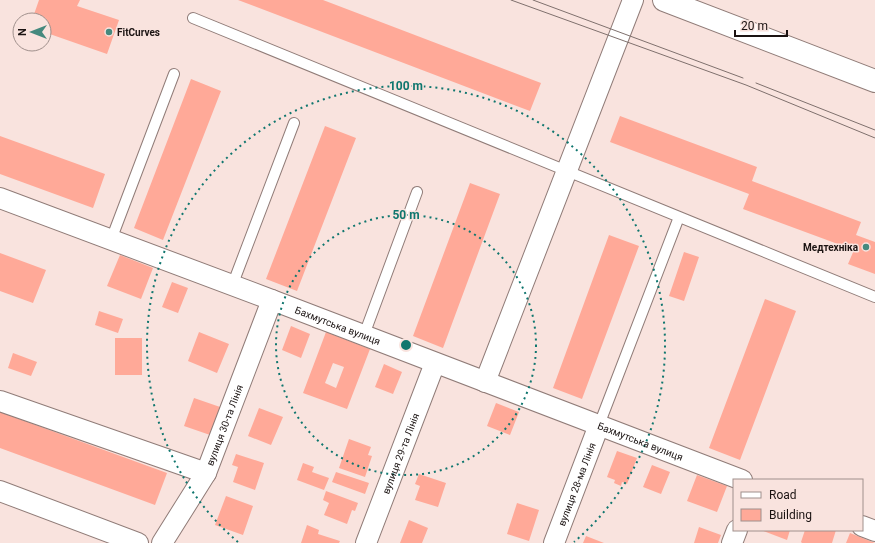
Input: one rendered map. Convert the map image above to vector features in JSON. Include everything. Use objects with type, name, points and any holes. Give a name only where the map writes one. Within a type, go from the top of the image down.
[{"type":"main road","points":[[664,0],[875,81]]},
{"type":"street","points":[[485,382],[633,0]]},
{"type":"street","name":"Бахмутська вулиця","points":[[0,198],[272,300],[739,479]]},
{"type":"street","name":"вулиця 30-та Лінія","points":[[162,543],[206,473],[272,300]]},
{"type":"street","name":"вулиця 29-та Лінія","points":[[366,543],[435,363]]},
{"type":"street","points":[[0,401],[206,473]]},
{"type":"street","name":"вулиця 28-ма Лінія","points":[[554,543],[599,426]]},
{"type":"street","points":[[0,491],[138,543]]},
{"type":"street","points":[[863,526],[875,531]]},
{"type":"street","points":[[732,543],[737,531]]},
{"type":"lane","points":[[193,18],[875,297]]},
{"type":"lane","points":[[112,240],[174,74]]},
{"type":"lane","points":[[232,286],[294,123]]},
{"type":"lane","points":[[364,335],[417,192]]},
{"type":"lane","points":[[599,426],[679,217]]},
{"type":"building","points":[[39,0],[80,0],[77,6],[119,20],[107,54],[52,35],[52,12],[35,12]]},
{"type":"building","points":[[238,0],[323,0],[541,83],[530,111]]},
{"type":"building","points":[[191,79],[221,91],[163,240],[134,228]]},
{"type":"building","points":[[620,116],[757,167],[752,181],[861,222],[856,235],[875,242],[875,274],[848,264],[854,250],[743,209],[749,194],[610,142]]},
{"type":"building","points":[[325,126],[356,138],[297,291],[266,279]]},
{"type":"building","points":[[0,136],[105,174],[93,208],[0,174]]},
{"type":"building","points":[[470,183],[500,194],[443,348],[413,336]]},
{"type":"building","points":[[609,235],[639,246],[582,399],[553,388]]},
{"type":"building","points":[[684,252],[699,257],[684,301],[669,296]]},
{"type":"building","points":[[0,253],[46,270],[33,303],[0,291]]},
{"type":"building","points":[[120,255],[153,268],[141,299],[107,286]]},
{"type":"building","points":[[172,282],[188,288],[178,313],[162,307]]},
{"type":"building","points":[[765,299],[796,311],[740,460],[709,448]]},
{"type":"building","points":[[99,311],[123,319],[118,333],[95,325]]},
{"type":"building","points":[[291,326],[310,334],[301,358],[282,350]]},
{"type":"building","points":[[199,332],[229,344],[217,373],[188,361]]},
{"type":"building","points":[[326,332],[370,349],[347,409],[303,393]],"holes":[[[333,363],[344,367],[336,388],[325,383]]]},
{"type":"building","points":[[115,338],[142,338],[142,375],[115,375]]},
{"type":"building","points":[[13,353],[37,362],[31,376],[8,368]]},
{"type":"building","points":[[384,364],[402,372],[393,394],[375,387]]},
{"type":"building","points":[[194,398],[223,408],[213,436],[184,426]]},
{"type":"building","points":[[496,403],[519,412],[510,435],[487,426]]},
{"type":"building","points":[[259,408],[283,417],[271,445],[248,436]]},
{"type":"building","points":[[0,412],[167,473],[155,505],[0,448]]},
{"type":"building","points":[[349,439],[371,447],[368,455],[372,456],[365,477],[339,468]]},
{"type":"building","points":[[617,451],[637,458],[627,484],[622,482],[621,486],[614,483],[615,480],[607,477]]},
{"type":"building","points":[[236,454],[264,463],[255,490],[233,482],[238,467],[232,465]]},
{"type":"building","points":[[303,463],[314,467],[312,472],[329,478],[324,490],[297,480]]},
{"type":"building","points":[[652,465],[670,472],[661,494],[643,487]]},
{"type":"building","points":[[336,472],[369,483],[365,494],[332,482]]},
{"type":"building","points":[[419,474],[446,483],[438,507],[415,500],[420,486],[415,484]]},
{"type":"building","points":[[697,475],[727,486],[717,512],[687,501]]},
{"type":"building","points":[[326,491],[358,503],[355,511],[352,510],[347,524],[324,515],[329,503],[323,500]]},
{"type":"building","points":[[226,496],[253,506],[243,535],[215,525]]},
{"type":"building","points":[[517,503],[539,510],[529,541],[507,534]]},
{"type":"building","points":[[409,520],[428,528],[422,543],[400,543]]},
{"type":"building","points":[[307,525],[319,530],[318,534],[340,541],[339,543],[301,543]]},
{"type":"building","points":[[699,527],[721,535],[718,543],[694,543]]},
{"type":"building","points":[[764,531],[790,531],[787,540]]},
{"type":"building","points":[[805,531],[836,531],[832,543],[801,542]]},
{"type":"building","points":[[850,533],[875,543],[846,543]]},
{"type":"building","points":[[586,536],[604,543],[583,543]]},
{"type":"tram line","points":[[511,0],[746,85],[875,138]]},
{"type":"tram line","points":[[533,0],[743,78]]},
{"type":"tram line","points":[[756,83],[875,130]]},
{"type":"place","name":"FitCurves","points":[[109,32]]},
{"type":"place","name":"Медтехніка","points":[[866,247]]}]
